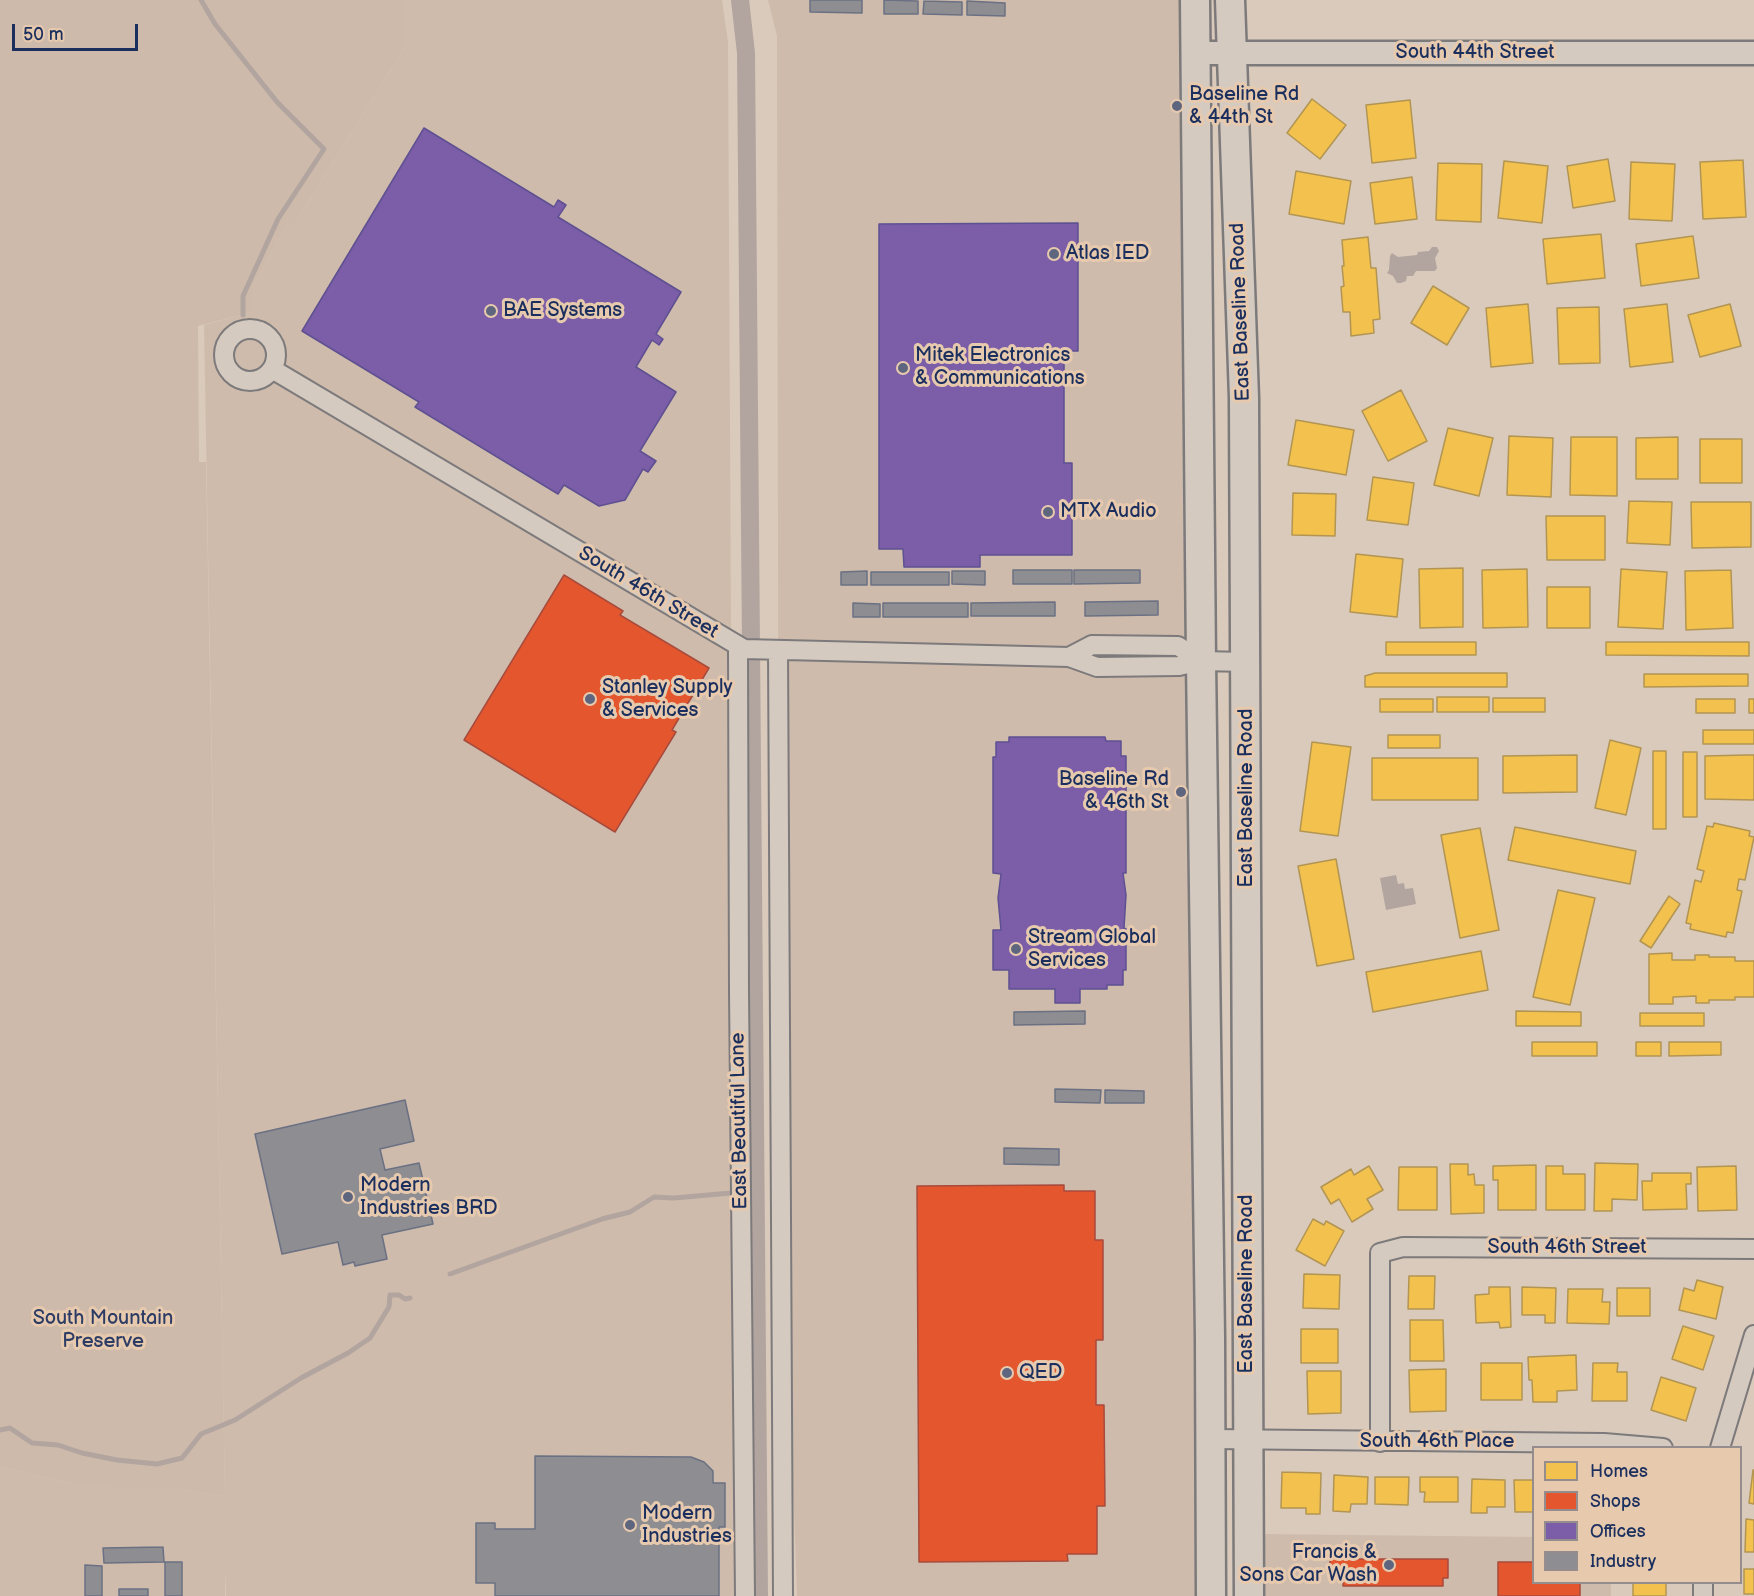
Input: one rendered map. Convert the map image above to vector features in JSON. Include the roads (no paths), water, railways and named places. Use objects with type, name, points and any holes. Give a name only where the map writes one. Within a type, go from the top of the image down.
[{"type":"main road","name":"East Baseline Road","points":[[1195,0],[1210,1596]]},
{"type":"main road","name":"East Baseline Road","points":[[1230,0],[1244,398],[1249,1596]]},
{"type":"main road","points":[[1199,390],[1244,398]]},
{"type":"main road","points":[[1206,1027],[1247,1027]]},
{"type":"street","name":"South 44th Street","points":[[1196,53],[1754,53]]},
{"type":"street","name":"South 46th Street","points":[[272,369],[755,649],[1069,657],[1096,667],[1179,666],[1201,661],[1246,662]]},
{"type":"street","name":"East Beautiful Lane","points":[[745,1596],[739,980],[755,649]]},
{"type":"street","name":"East Beautiful Lane","points":[[755,649],[783,1596]]},
{"type":"street","name":"South 46th Street","points":[[1380,1442],[1380,1254],[1403,1247],[1754,1249]]},
{"type":"street","points":[[1721,1446],[1754,1335]]},
{"type":"street","name":"South 46th Place","points":[[1210,1439],[1604,1443],[1639,1446]]},
{"type":"waterway","points":[[201,0],[215,24],[277,102],[324,149],[278,219],[243,296],[243,315]]},
{"type":"waterway","points":[[740,0],[746,53],[759,1596]]},
{"type":"waterway","points":[[450,1274],[602,1219],[630,1212],[654,1197],[674,1198],[731,1193]]},
{"type":"waterway","points":[[0,1430],[10,1428],[32,1443],[58,1445],[82,1453],[117,1460],[157,1464],[182,1458],[201,1434],[235,1420],[370,1338],[389,1307],[390,1295],[410,1298]]},
{"type":"place","name":"Baseline Rd & 44th St","points":[[1177,106]]},
{"type":"place","name":"Atlas IED","points":[[1054,254]]},
{"type":"place","name":"BAE Systems","points":[[491,311]]},
{"type":"place","name":"Mitek Electronics & Communications","points":[[903,368]]},
{"type":"place","name":"MTX Audio","points":[[1048,512]]},
{"type":"place","name":"Stanley Supply & Services","points":[[590,699]]},
{"type":"place","name":"Baseline Rd & 46th St","points":[[1181,792]]},
{"type":"place","name":"Stream Global Services","points":[[1016,949]]},
{"type":"place","name":"Modern Industries BRD","points":[[348,1197]]},
{"type":"place","name":"QED","points":[[1007,1373]]},
{"type":"place","name":"Modern Industries","points":[[630,1525]]},
{"type":"place","name":"Francis & Sons Car Wash","points":[[1389,1565]]},
{"type":"park label","name":"South Mountain Preserve","points":[[103,1330]]}]
